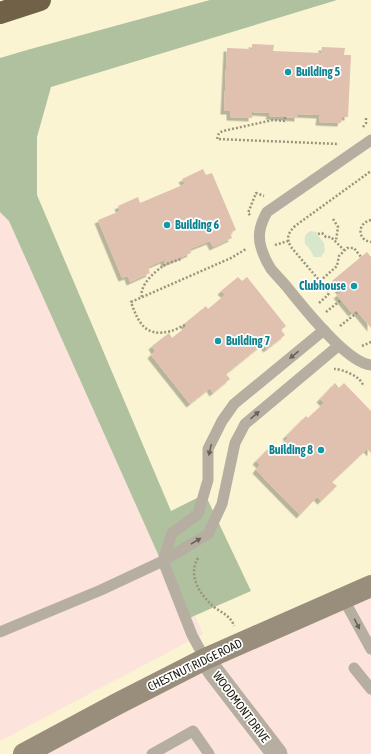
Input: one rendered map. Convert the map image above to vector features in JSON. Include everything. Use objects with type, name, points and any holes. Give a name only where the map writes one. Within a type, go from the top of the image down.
[{"type":"highway","points":[[0,13],[40,0]]},
{"type":"main road","name":"CHESTNUT RIDGE ROAD","points":[[24,754],[117,704],[206,659],[371,586]]},
{"type":"street","name":"WOODMONT DRIVE","points":[[206,659],[214,672],[277,754]]},
{"type":"lane","points":[[371,140],[267,212],[261,222],[259,234],[261,247],[271,268],[311,316],[338,346],[364,364],[371,365]]},
{"type":"lane","points":[[206,659],[192,635],[163,561],[172,533],[198,514],[208,480],[208,449],[222,421],[234,404],[324,330]]},
{"type":"lane","points":[[0,632],[102,590],[163,561],[208,534],[222,504],[235,443],[245,424],[338,346]]},
{"type":"lane","points":[[344,598],[371,649]]},
{"type":"lane","points":[[354,668],[371,689]]},
{"type":"lane","points":[[152,754],[193,731],[209,754]]},
{"type":"path","points":[[285,117],[285,121],[273,120],[223,131],[219,133],[217,139],[339,144]]},
{"type":"path","points":[[320,307],[320,303],[330,293],[291,247],[288,241],[288,235],[293,228],[371,171]]},
{"type":"path","points":[[333,219],[338,227],[336,242]]},
{"type":"path","points":[[371,220],[364,222],[360,232],[363,238],[371,242]]},
{"type":"path","points":[[318,234],[322,232],[326,236],[331,237],[344,250]]},
{"type":"path","points":[[185,325],[171,331],[159,332],[148,330],[138,322],[130,302],[231,258],[248,248],[261,247],[288,241]]},
{"type":"path","points":[[320,281],[337,266],[339,256],[344,250],[350,247],[354,248],[361,256]]},
{"type":"path","points":[[142,297],[143,288],[153,274],[162,267],[181,259],[180,258]]},
{"type":"path","points":[[326,313],[341,300]]},
{"type":"path","points":[[323,310],[330,318]]},
{"type":"path","points":[[334,323],[338,328],[358,312]]},
{"type":"path","points":[[363,385],[360,380],[340,370],[332,370],[354,347],[358,348],[371,342]]},
{"type":"path","points":[[203,554],[198,559],[194,567],[196,583],[207,600],[232,621],[239,644]]},
{"type":"shaded area","points":[[0,170],[203,634],[0,741]]},
{"type":"shaded area","points":[[371,586],[371,754],[24,754]]},
{"type":"green space","points":[[210,0],[337,0],[51,87],[37,137],[37,195],[171,511],[205,494],[251,591],[187,619],[9,221],[0,212],[0,58]]},
{"type":"green space","points":[[311,231],[316,232],[324,243],[325,251],[321,257],[314,257],[305,244],[305,236]]},
{"type":"building","name":"Building 5","points":[[252,44],[274,45],[273,51],[321,53],[322,47],[345,48],[344,55],[351,55],[348,117],[342,117],[341,123],[319,122],[320,115],[298,114],[298,118],[269,116],[270,113],[252,112],[252,118],[230,117],[230,111],[224,111],[227,48],[252,49]]},
{"type":"building","name":"Building 6","points":[[203,169],[206,175],[212,173],[236,230],[230,233],[232,238],[213,247],[210,241],[190,249],[191,253],[165,264],[164,260],[148,267],[150,273],[130,282],[128,276],[122,278],[98,220],[120,211],[118,206],[138,197],[140,203],[185,184],[182,179]]},
{"type":"building","name":"Clubhouse","points":[[367,252],[371,257],[371,328],[356,310],[352,313],[337,295],[341,292],[332,281]]},
{"type":"building","name":"Building 7","points":[[238,277],[242,281],[247,277],[286,326],[281,330],[285,335],[267,349],[263,344],[226,374],[230,379],[213,393],[210,388],[190,404],[151,355],[155,351],[152,346],[169,333],[172,338],[186,327],[184,324],[206,306],[208,309],[225,295],[221,291]]},
{"type":"building","name":"Building 8","points":[[335,383],[339,388],[344,383],[371,411],[371,453],[367,449],[332,482],[337,486],[321,501],[317,497],[300,515],[256,470],[260,465],[256,461],[271,446],[276,450],[288,438],[286,436],[306,416],[308,418],[324,403],[320,399]]},
{"type":"place","name":"Building 5","points":[[288,72]]},
{"type":"place","name":"Building 6","points":[[167,225]]},
{"type":"place","name":"Clubhouse","points":[[354,286]]},
{"type":"place","name":"Building 7","points":[[218,341]]},
{"type":"place","name":"Building 8","points":[[321,450]]}]
